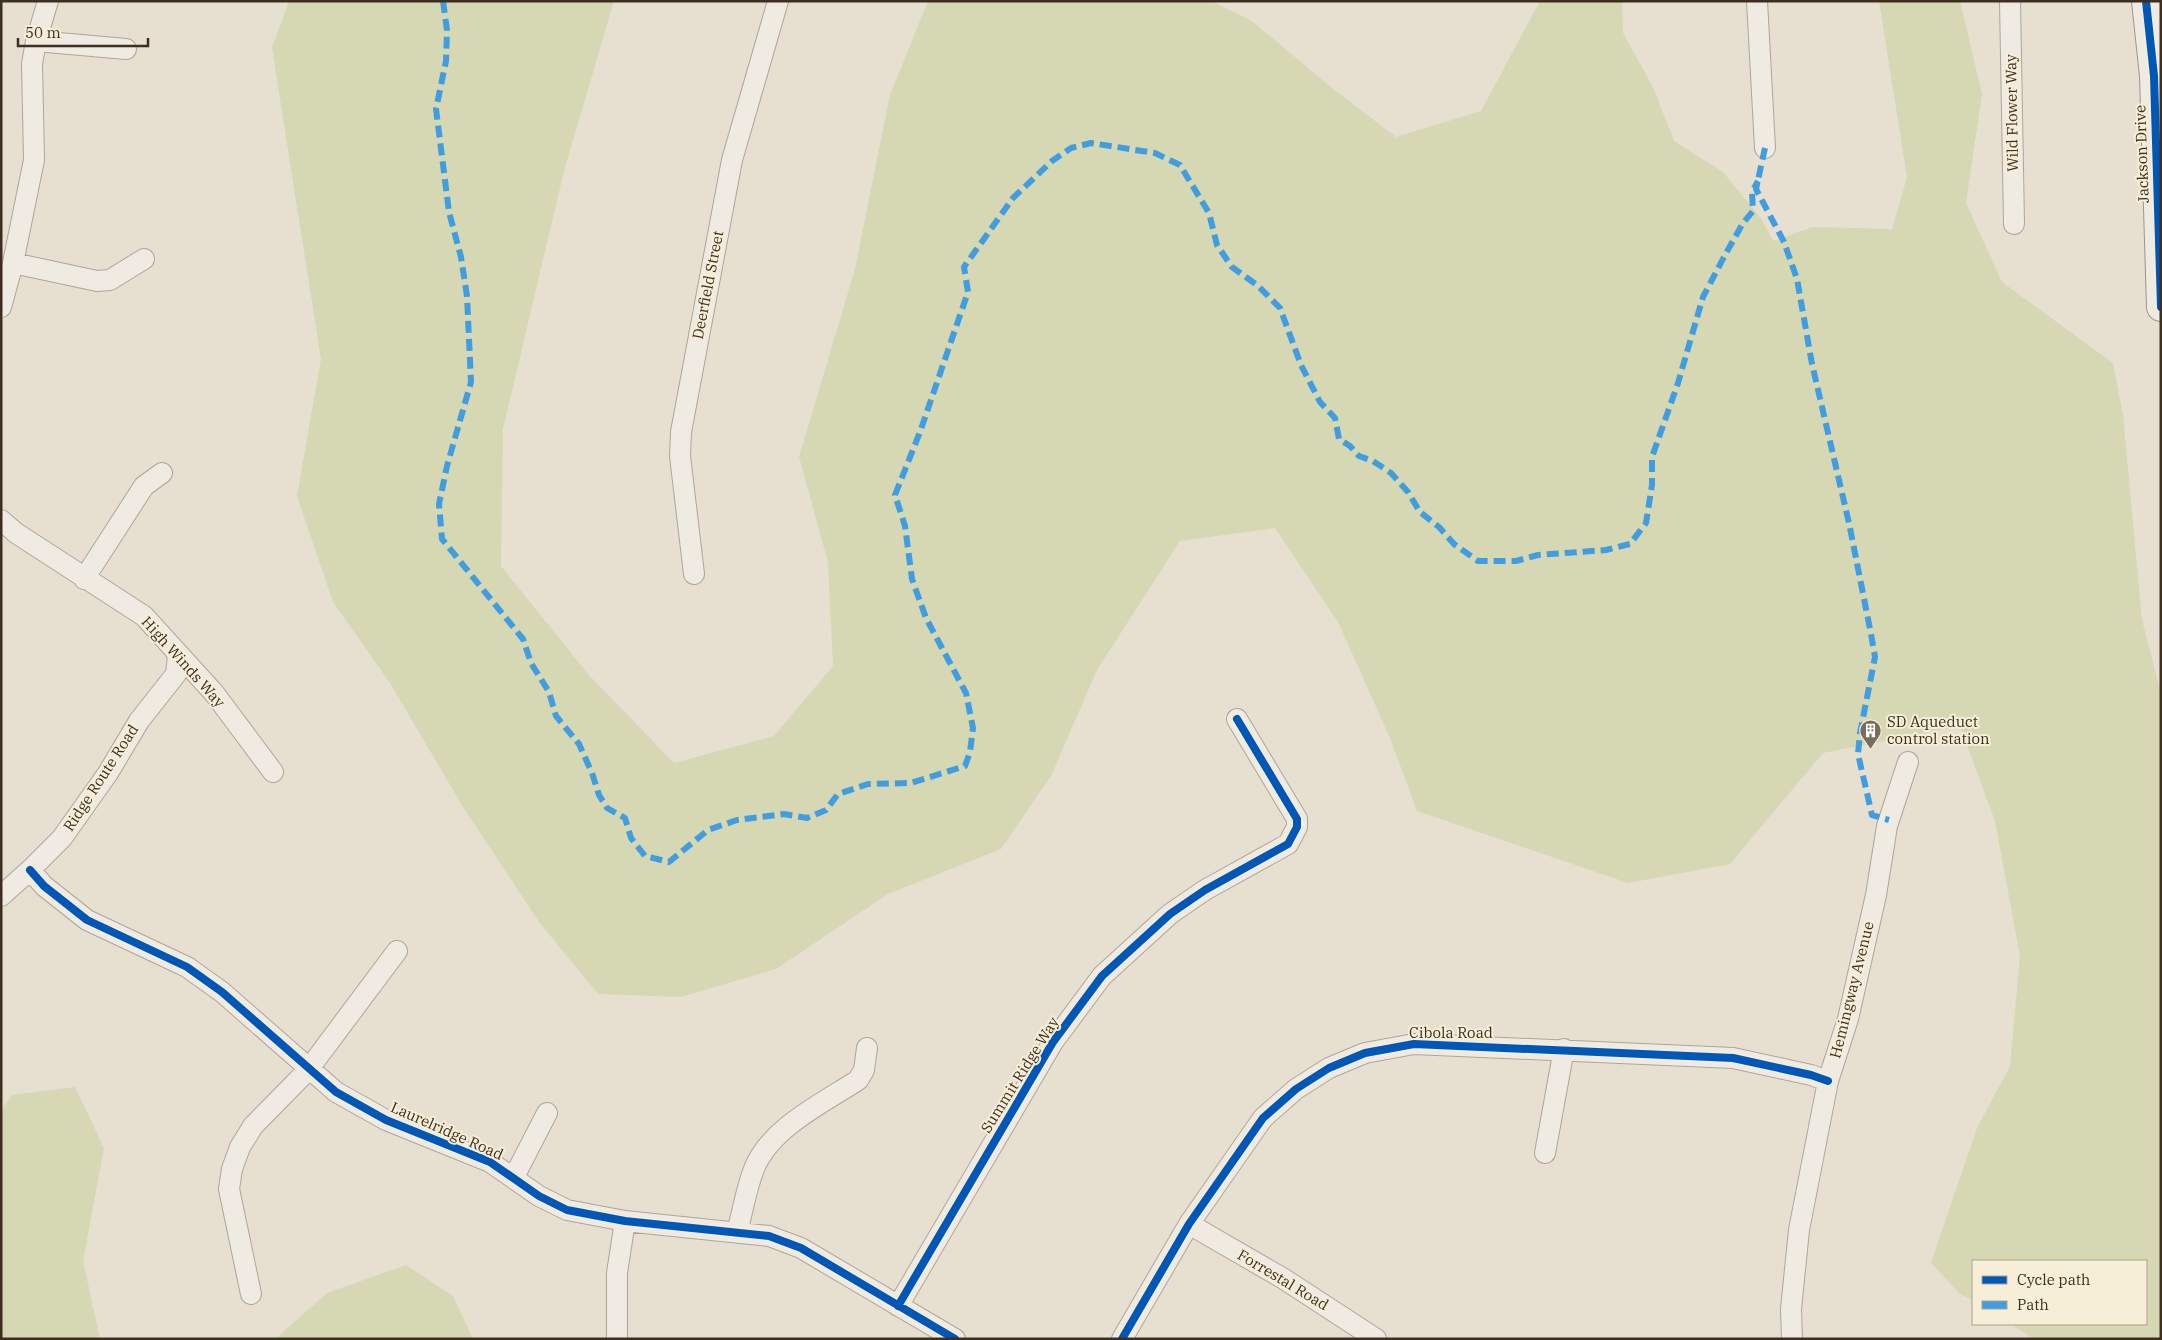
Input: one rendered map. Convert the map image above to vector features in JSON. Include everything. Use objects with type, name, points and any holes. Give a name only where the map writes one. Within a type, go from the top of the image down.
[{"type":"main road","name":"Jackson Drive","points":[[2146,1],[2154,76],[2161,307]]},
{"type":"street","points":[[1,307],[13,263],[34,160],[32,64],[36,41],[48,1]]},
{"type":"street","name":"Deerfield Street","points":[[694,574],[680,456],[680,432],[732,160],[778,1]]},
{"type":"street","points":[[1757,1],[1765,148]]},
{"type":"street","name":"Wild Flower Way","points":[[2010,1],[2014,224]]},
{"type":"street","points":[[36,41],[126,49]]},
{"type":"street","points":[[13,263],[110,280],[144,259]]},
{"type":"street","points":[[84,579],[144,486],[162,473]]},
{"type":"street","name":"High Winds Way","points":[[1,520],[16,533],[84,579],[144,616],[214,693],[273,772]]},
{"type":"street","name":"Ridge Route Road","points":[[1,896],[62,838],[108,773],[139,721],[176,674],[178,655],[173,648]]},
{"type":"street","name":"Summit Ridge Way","points":[[898,1306],[1053,1042],[1102,976],[1170,914],[1205,890],[1288,844],[1297,827],[1297,819],[1237,719]]},
{"type":"street","name":"Hemingway Avenue","points":[[1792,1339],[1791,1309],[1799,1230],[1828,1081],[1850,1010],[1876,896],[1887,826],[1908,762]]},
{"type":"street","name":"Laurelridge Road","points":[[30,870],[44,886],[87,920],[187,967],[222,992],[308,1070],[336,1092],[386,1120],[490,1162],[539,1196],[567,1210],[625,1221],[769,1236],[801,1248],[955,1339]]},
{"type":"street","points":[[251,1294],[229,1189],[232,1169],[240,1147],[253,1126],[308,1070],[397,951]]},
{"type":"street","name":"Cibola Road","points":[[1122,1339],[1189,1224],[1263,1118],[1296,1089],[1329,1068],[1365,1053],[1414,1044],[1564,1049],[1733,1058],[1811,1075],[1828,1081]]},
{"type":"street","points":[[738,1232],[754,1168],[766,1147],[788,1126],[858,1080],[864,1070],[867,1048]]},
{"type":"street","points":[[1545,1153],[1564,1049]]},
{"type":"street","points":[[514,1177],[546,1113]]},
{"type":"street","points":[[617,1339],[617,1273],[625,1221]]},
{"type":"street","name":"Forrestal Road","points":[[1189,1224],[1284,1279],[1376,1339]]},
{"type":"green space","points":[[289,1],[614,1],[564,171],[503,429],[501,566],[588,674],[674,763],[774,736],[833,666],[828,562],[799,457],[855,269],[890,95],[928,1],[1211,1],[1252,21],[1332,88],[1396,137],[1481,111],[1540,1],[1622,1],[1623,33],[1653,87],[1674,141],[1723,172],[1761,218],[1773,241],[1813,227],[1892,229],[1907,177],[1879,1],[1960,1],[1982,94],[1966,203],[2002,282],[2113,363],[2123,415],[2142,620],[2161,694],[2161,1339],[2034,1339],[2012,1325],[2147,1325],[2147,1260],[1972,1260],[1972,1300],[1959,1293],[1931,1263],[1977,1128],[2010,1066],[2020,956],[1995,821],[1960,726],[1823,753],[1730,864],[1628,883],[1417,811],[1390,738],[1338,622],[1275,528],[1180,541],[1097,670],[1051,776],[1001,849],[888,894],[776,969],[681,997],[598,994],[539,922],[463,807],[390,683],[333,602],[297,496],[321,359],[272,48]]},
{"type":"green space","points":[[75,1087],[104,1148],[83,1261],[100,1339],[1,1339],[1,1111],[12,1095]]},
{"type":"green space","points":[[406,1265],[453,1296],[473,1339],[275,1339],[327,1293]]},
{"type":"marked path","points":[[443,1],[447,30],[446,61],[436,109],[449,212],[461,257],[467,296],[471,382],[447,466],[439,504],[442,539],[523,639],[531,663],[549,692],[556,716],[579,744],[592,773],[599,795],[607,808],[625,818],[631,838],[645,856],[669,862],[708,830],[737,820],[784,814],[807,818],[826,810],[838,794],[868,784],[911,783],[965,766],[970,752],[973,728],[966,693],[926,618],[912,579],[905,526],[895,495],[920,432],[968,292],[964,267],[1013,198],[1052,161],[1071,148],[1091,143],[1155,153],[1180,165],[1209,213],[1217,245],[1232,267],[1257,285],[1280,308],[1301,365],[1320,402],[1335,418],[1339,439],[1350,446],[1359,456],[1373,461],[1391,473],[1408,492],[1420,512],[1439,527],[1454,544],[1478,561],[1516,561],[1538,555],[1606,550],[1630,544],[1646,523],[1652,485],[1652,457],[1678,383],[1703,297],[1743,223],[1753,211],[1752,192],[1758,181]]},
{"type":"marked path","points":[[1765,148],[1756,189],[1784,242],[1797,279],[1812,364],[1849,523],[1875,657],[1860,733],[1858,754],[1872,815],[1889,820]]},
{"type":"cycle path","points":[[2146,1],[2154,76],[2161,307]]},
{"type":"cycle path","points":[[898,1306],[1053,1042],[1102,976],[1170,914],[1205,890],[1288,844],[1297,827],[1297,819],[1237,719]]},
{"type":"cycle path","points":[[30,870],[44,886],[87,920],[187,967],[222,992],[336,1092],[386,1120],[490,1162],[539,1196],[567,1210],[625,1221],[769,1236],[801,1248],[955,1339]]},
{"type":"cycle path","points":[[1122,1339],[1189,1224],[1263,1118],[1296,1089],[1329,1068],[1365,1053],[1414,1044],[1733,1058],[1811,1075],[1828,1081]]},
{"type":"place","name":"SD Aqueduct control station","points":[[1871,750]]}]
